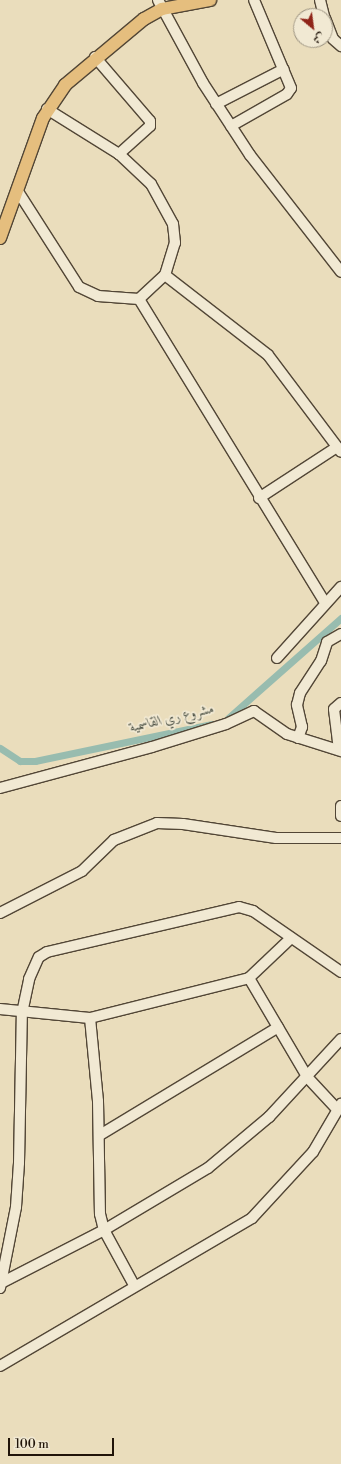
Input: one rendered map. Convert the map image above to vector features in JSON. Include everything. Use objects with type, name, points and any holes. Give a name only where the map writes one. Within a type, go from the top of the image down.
[{"type":"main road","points":[[0,238],[47,109],[65,84],[95,56],[160,5],[210,0]]},
{"type":"street","points":[[231,126],[287,94],[291,88],[254,0]]},
{"type":"street","points":[[160,5],[216,104],[341,272]]},
{"type":"street","points":[[333,39],[341,46]]},
{"type":"street","points":[[95,56],[150,121],[150,126],[119,154]]},
{"type":"street","points":[[216,104],[284,69]]},
{"type":"street","points":[[17,190],[78,287],[98,296],[138,299],[165,275],[175,243],[173,224],[151,184],[119,154],[47,109]]},
{"type":"street","points":[[165,275],[268,355],[339,450],[258,498]]},
{"type":"street","points":[[138,299],[258,498],[325,602]]},
{"type":"street","points":[[277,658],[325,602],[341,587]]},
{"type":"street","points":[[298,738],[302,727],[297,705],[300,693],[322,660],[327,642],[341,634]]},
{"type":"street","points":[[0,788],[159,745],[254,711],[298,738],[340,751],[334,709],[341,703]]},
{"type":"street","points":[[341,806],[341,816]]},
{"type":"street","points":[[0,913],[82,871],[114,840],[157,823],[183,824],[276,838],[341,838]]},
{"type":"street","points":[[1,1285],[16,1207],[19,1163],[22,1013],[34,965],[47,952],[239,906],[253,911],[341,972]]},
{"type":"street","points":[[0,1009],[22,1013],[90,1018],[249,978],[291,938]]},
{"type":"street","points":[[0,1366],[70,1328],[134,1285],[175,1264],[252,1218],[313,1152],[339,1106],[308,1078],[249,978]]},
{"type":"street","points":[[90,1018],[100,1135],[100,1214],[104,1230],[134,1285]]},
{"type":"street","points":[[100,1135],[141,1113],[278,1027]]},
{"type":"street","points":[[1,1285],[104,1230],[208,1168],[269,1117],[308,1078],[341,1039]]},
{"type":"waterway","name":"مشروع ري القاسمية","points":[[228,718],[341,618]]},
{"type":"waterway","name":"مشروع ري القاسمية","points":[[0,748],[20,761],[35,761],[212,724]]}]
